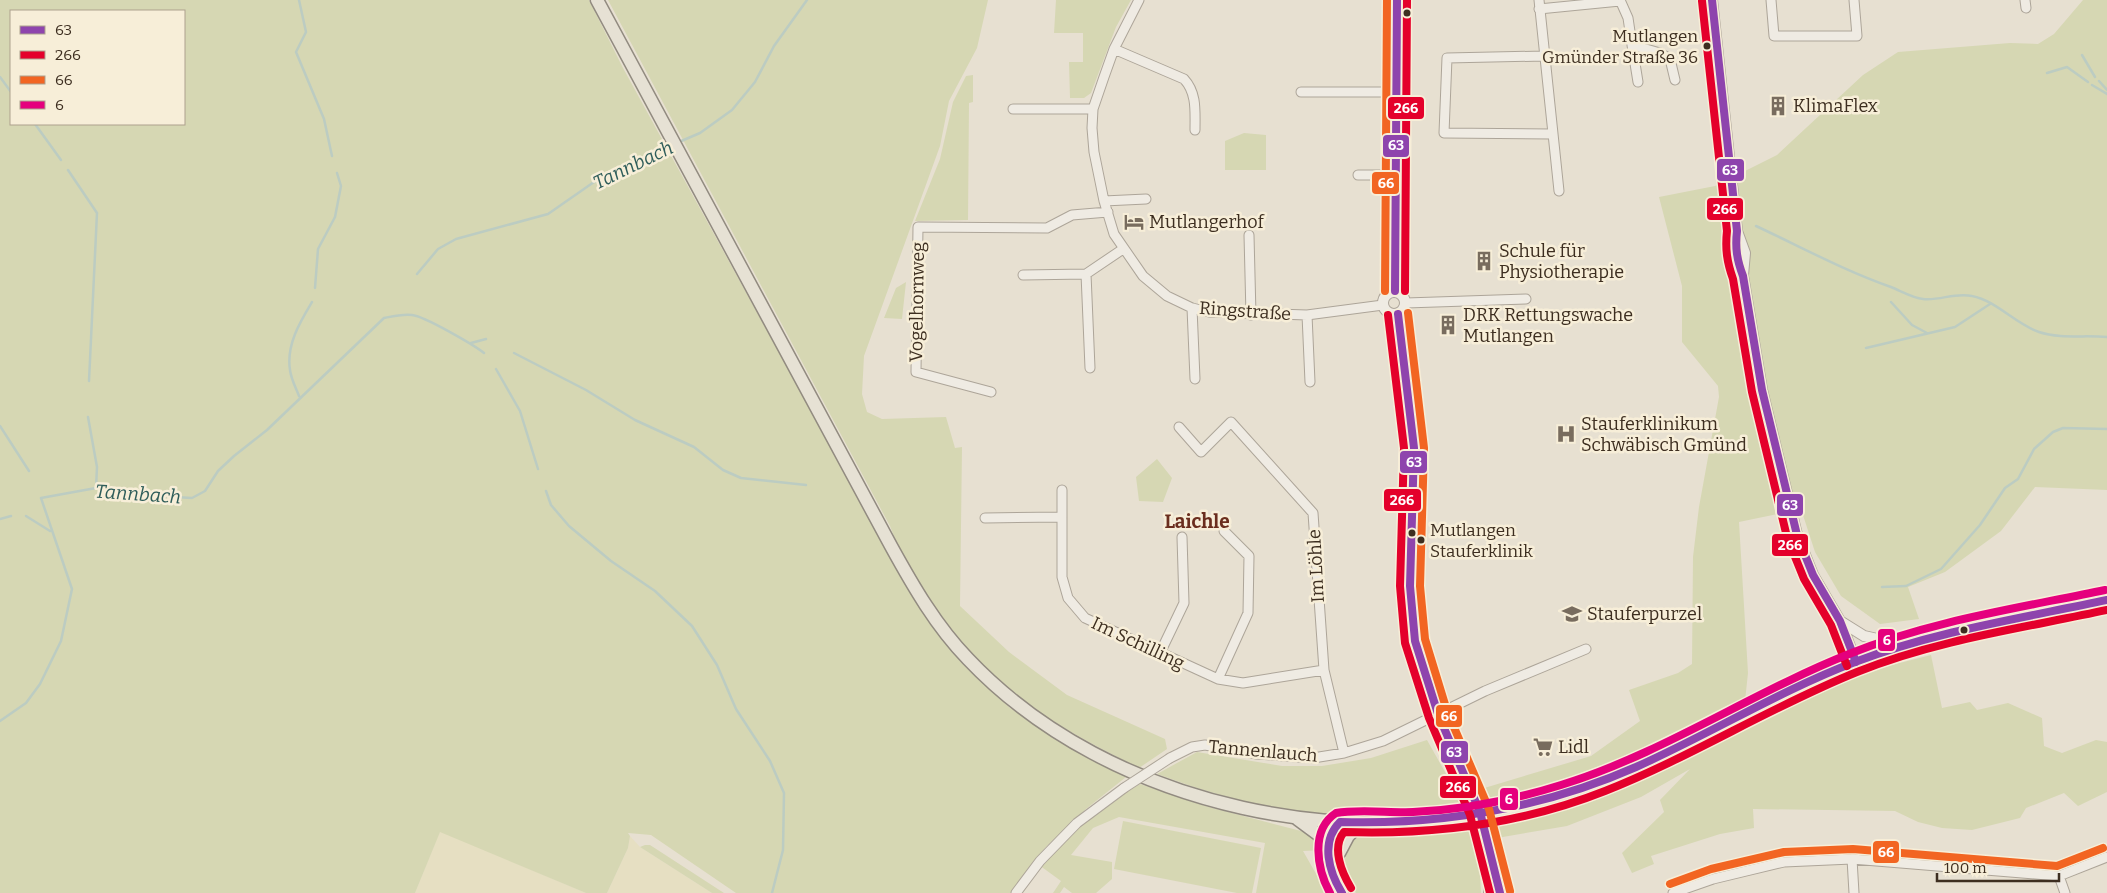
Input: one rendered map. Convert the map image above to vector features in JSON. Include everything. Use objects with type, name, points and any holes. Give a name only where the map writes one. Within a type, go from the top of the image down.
[{"type":"main road","points":[[597,0],[872,511],[913,584],[944,630],[980,671],[1028,712],[1097,754],[1150,779],[1220,802],[1294,817],[1361,823],[1459,819],[1555,798],[1635,767],[1772,698],[1856,662],[1905,646],[2107,600]]},
{"type":"main road","points":[[1294,817],[1319,835],[1328,847],[1340,887]]},
{"type":"main road","points":[[1328,847],[1330,832],[1340,822]]},
{"type":"main road","points":[[1340,822],[1336,861],[1340,887]]},
{"type":"main road","points":[[1336,861],[1343,844],[1361,823]]},
{"type":"street","name":"Ringstraße","points":[[1139,0],[1114,49],[1094,109],[1094,152],[1104,201],[1114,234],[1143,276],[1167,296],[1192,308],[1209,312],[1251,315],[1307,315],[1383,305]]},
{"type":"street","points":[[1395,292],[1397,0]]},
{"type":"street","points":[[1560,191],[1552,134],[1539,4],[1620,0],[1628,18],[1638,82]]},
{"type":"street","points":[[1712,0],[1737,231],[1736,254],[1743,276],[1762,390],[1797,535],[1813,575],[1840,621],[1856,662]]},
{"type":"street","points":[[1771,0],[1774,36],[1857,36],[1854,0]]},
{"type":"street","points":[[1632,46],[1660,53],[1670,59],[1675,80]]},
{"type":"street","points":[[1114,49],[1184,78],[1190,85],[1194,98],[1195,130]]},
{"type":"street","points":[[1544,56],[1446,58],[1444,133],[1552,134]]},
{"type":"street","points":[[1301,92],[1396,92]]},
{"type":"street","points":[[1013,109],[1094,109]]},
{"type":"street","points":[[1358,175],[1396,174]]},
{"type":"street","points":[[1104,201],[1146,199]]},
{"type":"street","name":"Vogelhornweg","points":[[991,392],[916,372],[918,227],[1047,228],[1072,215],[1108,212]]},
{"type":"street","points":[[1249,236],[1251,315]]},
{"type":"street","points":[[1024,275],[1086,274],[1123,249]]},
{"type":"street","points":[[1086,274],[1090,368]]},
{"type":"street","points":[[1395,292],[1401,294],[1406,303],[1403,310],[1398,314],[1390,314],[1383,305],[1386,296],[1395,292]]},
{"type":"street","points":[[1406,303],[1526,299]]},
{"type":"street","points":[[1192,308],[1194,379]]},
{"type":"street","points":[[1398,314],[1414,448],[1411,613],[1415,640],[1424,675],[1438,714],[1469,785],[1487,838],[1492,867],[1500,893]]},
{"type":"street","points":[[1307,315],[1310,382]]},
{"type":"street","name":"Im Löhle","points":[[1179,427],[1201,452],[1231,422],[1312,512],[1324,670],[1344,753]]},
{"type":"street","name":"Im Schilling","points":[[1062,490],[1062,577],[1068,598],[1084,618],[1218,679],[1243,683],[1324,670]]},
{"type":"street","points":[[985,518],[1062,517]]},
{"type":"street","points":[[1218,679],[1248,613],[1249,556],[1224,531]]},
{"type":"street","points":[[1160,654],[1184,603],[1182,537]]},
{"type":"street","points":[[1840,621],[1871,638],[1905,646]]},
{"type":"street","name":"Tannenlauch","points":[[1016,893],[1040,862],[1077,823],[1124,788],[1170,758],[1192,747],[1205,745],[1256,754],[1313,758],[1344,753],[1383,741],[1485,691],[1586,649]]},
{"type":"street","points":[[1673,893],[1753,868],[1784,862],[1852,859],[2059,876],[2107,857]]},
{"type":"street","points":[[1852,859],[1854,893]]},
{"type":"street","points":[[1489,893],[1492,867]]},
{"type":"street","points":[[2059,876],[2064,893]]},
{"type":"shaded area","points":[[440,831],[586,893],[415,893]]},
{"type":"shaded area","points":[[630,836],[640,847],[712,893],[607,893],[628,848]]},
{"type":"green space","points":[[0,0],[589,0],[623,68],[885,546],[942,638],[964,665],[1010,708],[1075,751],[1126,777],[1086,809],[1045,848],[1011,893],[736,893],[651,835],[628,833],[630,836],[628,848],[607,893],[586,893],[440,832],[415,893],[0,893]]},
{"type":"green space","points":[[608,0],[988,0],[977,48],[949,101],[940,146],[864,356],[862,394],[867,412],[882,419],[946,417],[955,448],[962,447],[960,606],[1009,652],[1067,695],[1165,739],[1167,749],[1139,768],[1049,719],[1021,699],[980,664],[944,622],[927,599],[900,551],[890,526]]},
{"type":"green space","points":[[1056,0],[1131,0],[1116,27],[1091,93],[1084,98],[1070,98],[1069,62],[1083,62],[1083,33],[1054,33]]},
{"type":"green space","points":[[2083,0],[2107,0],[2107,490],[2035,487],[2001,531],[1945,572],[1908,587],[1919,619],[1880,624],[1841,596],[1815,552],[1801,509],[1739,522],[1748,673],[1745,701],[1623,765],[1585,779],[1490,808],[1481,789],[1591,756],[1640,721],[1629,690],[1678,673],[1692,664],[1693,557],[1699,507],[1719,397],[1718,386],[1682,342],[1682,286],[1659,197],[1715,186],[1777,155],[1863,75],[1898,52],[2010,43],[2038,44],[2054,34]]},
{"type":"green space","points":[[973,75],[973,102],[969,103],[968,220],[915,221],[940,159],[953,102],[966,76]]},
{"type":"green space","points":[[1244,133],[1266,135],[1266,170],[1225,170],[1225,141]]},
{"type":"green space","points":[[906,282],[902,319],[884,318],[896,288]]},
{"type":"green space","points":[[1157,459],[1172,478],[1163,502],[1139,501],[1136,477]]},
{"type":"green space","points":[[1931,655],[1942,708],[1970,702],[1977,710],[2008,703],[2042,718],[2044,746],[2062,753],[2096,740],[2107,742],[2107,792],[2078,806],[2064,793],[2026,808],[2020,818],[1972,830],[1942,828],[1918,822],[1895,811],[1753,809],[1754,828],[1720,834],[1651,856],[1654,864],[1632,873],[1622,853],[1664,812],[1660,800],[1690,769],[1641,797],[1567,826],[1497,838],[1493,822],[1543,809],[1627,778],[1746,719],[1747,721],[1838,681],[1844,682],[1880,668]]},
{"type":"green space","points":[[1427,740],[1458,795],[1465,793],[1469,808],[1384,814],[1310,812],[1243,801],[1157,774],[1197,752],[1282,766],[1322,766],[1371,758]]},
{"type":"green space","points":[[1140,784],[1205,806],[1301,831],[1312,836],[1324,850],[1303,851],[1327,893],[1256,893],[1265,843],[1119,817],[1093,828],[1071,855],[1112,862],[1112,879],[1096,893],[1072,893],[1064,887],[1060,893],[1053,893],[1061,881],[1039,865],[1086,820]]},
{"type":"green space","points":[[1123,821],[1261,848],[1252,893],[1237,893],[1114,869]]},
{"type":"green space","points":[[1473,823],[1478,841],[1481,893],[1356,893],[1350,886],[1345,868],[1345,858],[1352,841],[1358,835],[1366,831],[1426,829]]},
{"type":"green space","points":[[650,845],[724,893],[712,893],[640,847]]},
{"type":"waterway","points":[[299,0],[306,32],[296,52],[324,119],[332,156]]},
{"type":"waterway","name":"Tannbach","points":[[679,142],[700,133],[732,110],[755,82],[774,46],[807,0]]},
{"type":"waterway","points":[[2082,55],[2095,77]]},
{"type":"waterway","points":[[2047,73],[2067,67],[2088,82]]},
{"type":"waterway","points":[[0,77],[10,91]]},
{"type":"waterway","points":[[2099,81],[2107,90]]},
{"type":"waterway","points":[[2092,85],[2107,94]]},
{"type":"waterway","points":[[36,125],[61,160]]},
{"type":"waterway","name":"Tannbach","points":[[417,274],[438,249],[456,239],[548,214],[594,182],[672,146]]},
{"type":"waterway","points":[[68,170],[97,213],[89,381]]},
{"type":"waterway","points":[[315,288],[318,249],[335,217],[341,186],[337,173]]},
{"type":"waterway","points":[[1756,226],[1857,274],[1915,297],[1935,299],[1960,295],[1972,296],[1998,307],[2022,324],[2039,332],[2064,336],[2107,337]]},
{"type":"waterway","points":[[299,396],[292,380],[289,361],[290,352],[295,334],[312,302]]},
{"type":"waterway","points":[[1891,302],[1912,325],[1927,333]]},
{"type":"waterway","points":[[1866,348],[1955,327],[1990,304]]},
{"type":"waterway","name":"Tannbach","points":[[0,721],[26,703],[40,684],[61,641],[72,589],[41,498],[96,488],[142,495],[192,498],[205,491],[218,471],[267,430],[384,318],[412,315],[427,320],[449,331],[484,353]]},
{"type":"waterway","points":[[471,343],[486,339]]},
{"type":"waterway","points":[[514,353],[586,390],[635,420],[694,447],[723,470],[741,478],[806,485]]},
{"type":"waterway","points":[[496,369],[520,411],[538,469]]},
{"type":"waterway","points":[[88,417],[97,467],[96,488]]},
{"type":"waterway","points":[[0,426],[29,471]]},
{"type":"waterway","points":[[1882,587],[1906,586],[1941,569],[1980,525],[2005,488],[2018,479],[2034,449],[2053,432],[2063,428],[2107,429]]},
{"type":"waterway","points":[[546,491],[551,505],[569,526],[611,561],[655,591],[692,626],[717,665],[736,709],[770,761],[784,793],[783,850],[772,893]]},
{"type":"waterway","points":[[0,519],[11,516]]},
{"type":"waterway","points":[[26,516],[50,531]]},
{"type":"transit line","name":"66","points":[[1385,291],[1387,0]]},
{"type":"transit line","name":"63","points":[[1395,291],[1397,0]]},
{"type":"transit line","name":"266","points":[[1405,291],[1407,0]]},
{"type":"transit line","name":"63","points":[[1712,0],[1737,231],[1737,254],[1743,276],[1762,390],[1797,535],[1813,575],[1840,621],[1856,662]]},
{"type":"transit line","name":"266","points":[[1702,1],[1727,231],[1727,255],[1733,279],[1752,392],[1787,537],[1804,579],[1831,625],[1847,666]]},
{"type":"transit line","name":"66","points":[[1408,313],[1424,448],[1420,586],[1425,639],[1447,711],[1489,809],[1510,891]]},
{"type":"transit line","name":"63","points":[[1398,314],[1414,448],[1410,586],[1415,641],[1438,714],[1480,812],[1500,893]]},
{"type":"transit line","name":"266","points":[[1388,315],[1404,448],[1400,586],[1405,643],[1429,718],[1470,815],[1490,893]]},
{"type":"transit line","name":"6","points":[[1330,893],[1322,873],[1318,850],[1322,829],[1336,813],[1354,811],[1413,812],[1450,809],[1506,800],[1561,785],[1635,757],[1849,654],[1943,624],[2105,590]]},
{"type":"transit line","name":"63","points":[[1342,893],[1330,867],[1328,848],[1334,830],[1340,822],[1416,821],[1454,817],[1528,804],[1564,794],[1636,767],[1799,686],[1855,662],[1886,651],[1948,634],[2107,600]]},
{"type":"transit line","name":"266","points":[[1351,888],[1341,868],[1338,853],[1338,845],[1344,832],[1411,832],[1444,829],[1477,825],[1542,812],[1637,778],[1825,686],[1887,661],[1949,643],[2107,610]]},
{"type":"transit line","name":"66","points":[[1670,884],[1711,869],[1784,852],[1853,849],[2057,866],[2103,848]]},
{"type":"place","name":"Mutlangen Gmünder Straße 36","points":[[1707,46]]},
{"type":"place","name":"KlimaFlex","points":[[1778,106]]},
{"type":"place","name":"Mutlangerhof","points":[[1134,222]]},
{"type":"place","name":"Schule für Physiotherapie","points":[[1484,261]]},
{"type":"place","name":"DRK Rettungswache Mutlangen","points":[[1448,325]]},
{"type":"place","name":"Stauferklinikum Schwäbisch Gmünd","points":[[1566,434]]},
{"type":"place","name":"Mutlangen Stauferklinik","points":[[1421,540]]},
{"type":"place","name":"Stauferpurzel","points":[[1572,614]]},
{"type":"place","name":"Lidl","points":[[1543,747]]},
{"type":"district","name":"Laichle","points":[[1197,521]]}]
